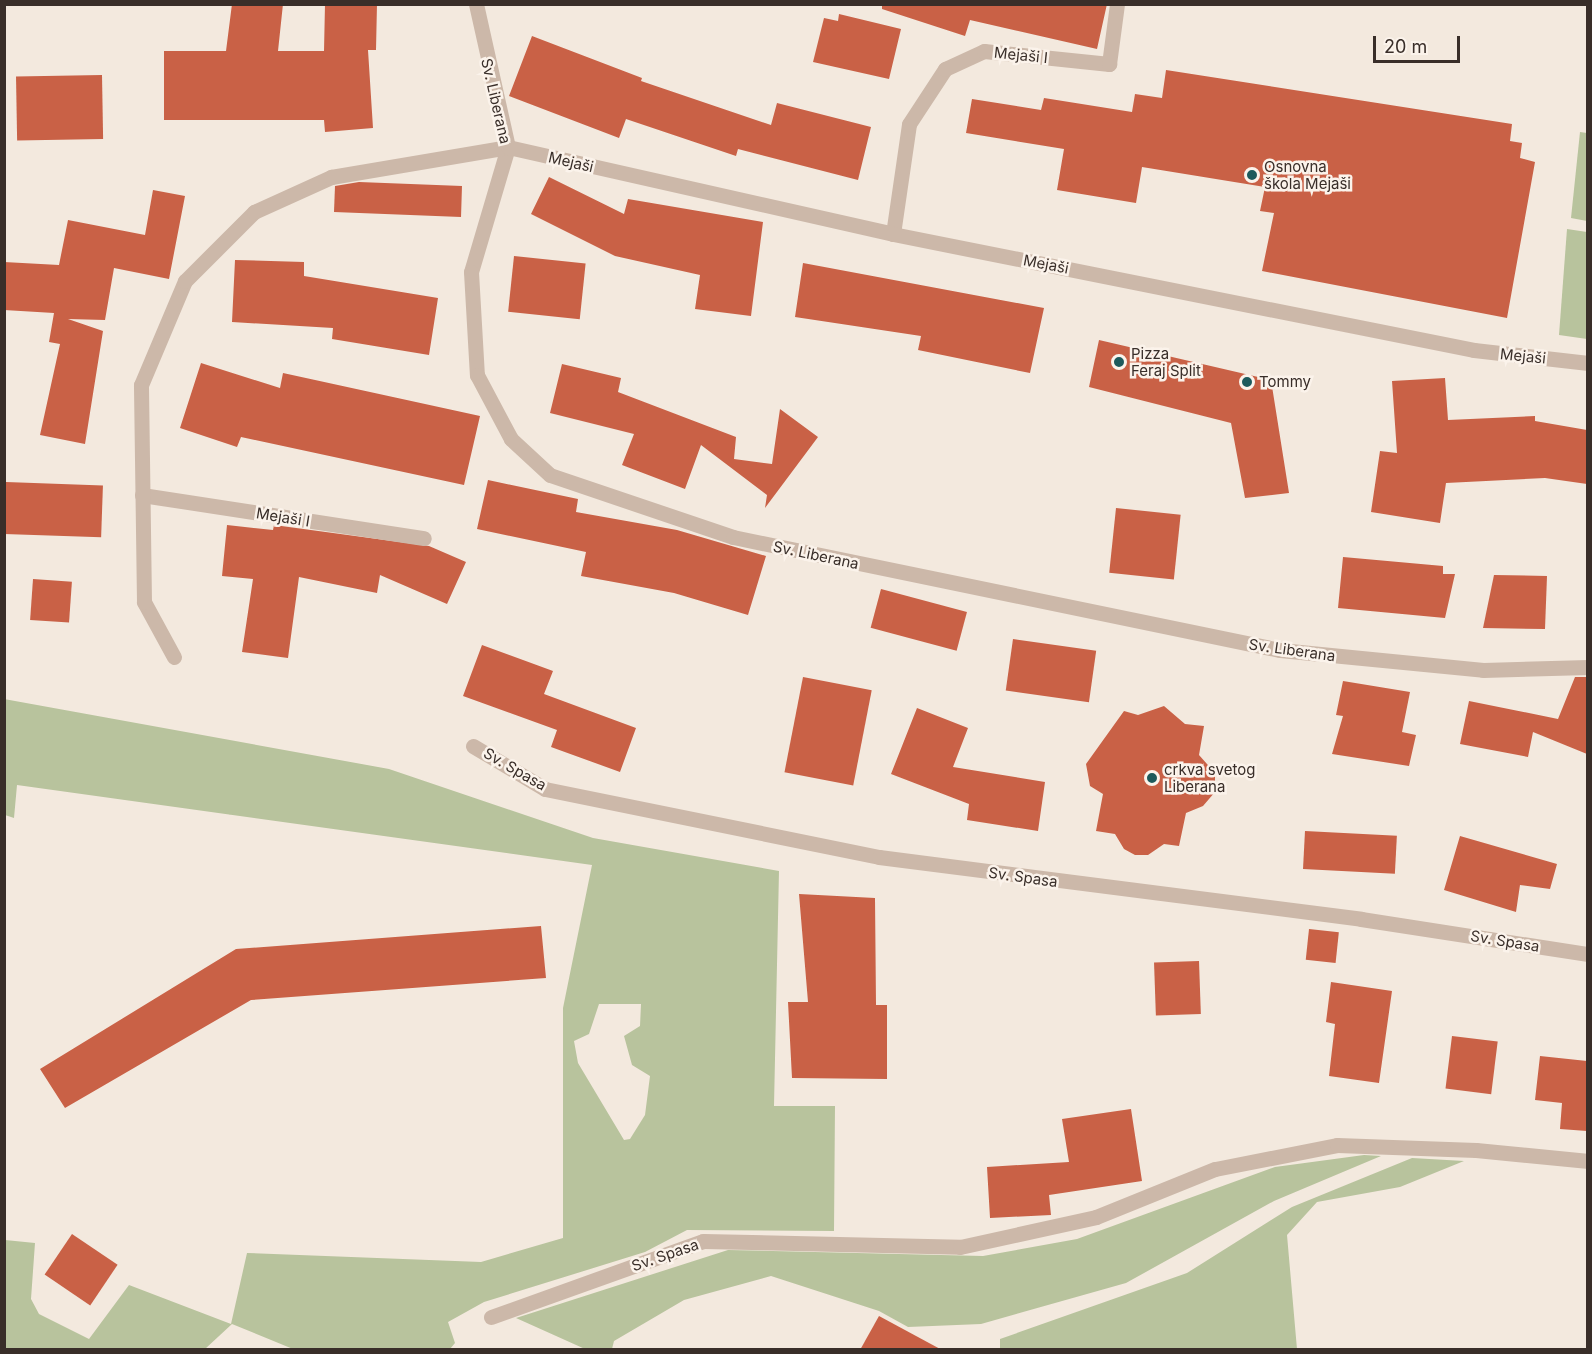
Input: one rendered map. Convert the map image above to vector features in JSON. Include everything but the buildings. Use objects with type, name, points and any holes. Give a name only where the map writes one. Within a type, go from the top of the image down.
[{"type":"street","name":"Sv. Liberana","points":[[476,4],[508,147],[471,272],[477,375],[511,439],[550,475],[733,537],[1280,651],[1483,670],[1587,667]]},
{"type":"street","name":"Mejaši I","points":[[893,234],[909,124],[945,69],[984,51],[1109,64],[1117,4]]},
{"type":"street","points":[[174,657],[144,602],[141,384],[185,281],[254,212],[331,177],[508,147]]},
{"type":"street","name":"Mejaši","points":[[508,147],[893,234],[1474,350],[1587,363]]},
{"type":"street","name":"Mejaši I","points":[[142,495],[424,538]]},
{"type":"street","name":"Sv. Spasa","points":[[473,746],[545,789],[879,857],[1361,919],[1587,954]]},
{"type":"street","name":"Sv. Spasa","points":[[491,1317],[703,1241],[960,1247],[1096,1217],[1215,1168],[1336,1145],[1476,1150],[1587,1161]]},
{"type":"green space","points":[[1580,132],[1587,133],[1587,221],[1571,218]]},
{"type":"green space","points":[[1567,229],[1587,232],[1587,339],[1559,335]]},
{"type":"green space","points":[[4,699],[389,769],[593,838],[779,871],[774,1106],[835,1106],[834,1231],[687,1230],[645,1252],[484,1302],[448,1322],[455,1343],[450,1349],[293,1349],[232,1324],[205,1349],[5,1349],[5,1240],[35,1243],[31,1299],[39,1314],[89,1339],[129,1285],[231,1324],[247,1253],[481,1262],[563,1238],[563,1008],[592,865],[17,785],[14,818],[5,815]],"holes":[[[599,1004],[641,1004],[640,1026],[624,1036],[632,1065],[650,1076],[645,1115],[630,1139],[624,1140],[578,1063],[574,1041],[589,1034]]]},
{"type":"green space","points":[[1364,1155],[1381,1156],[1274,1201],[1126,1283],[981,1324],[908,1327],[879,1311],[771,1276],[684,1300],[614,1341],[612,1349],[585,1349],[516,1318],[728,1250],[983,1256],[1077,1239],[1275,1167]]},
{"type":"green space","points":[[1412,1158],[1464,1161],[1400,1187],[1317,1202],[1287,1235],[1297,1349],[1000,1349],[1000,1339],[1187,1273],[1292,1207]]},
{"type":"place","name":"Osnovna škola Mejaši","points":[[1252,175]]},
{"type":"place","name":"Pizza Feraj Split","points":[[1119,362]]},
{"type":"place","name":"Tommy","points":[[1247,382]]},
{"type":"place","name":"crkva svetog Liberana","points":[[1152,778]]}]
